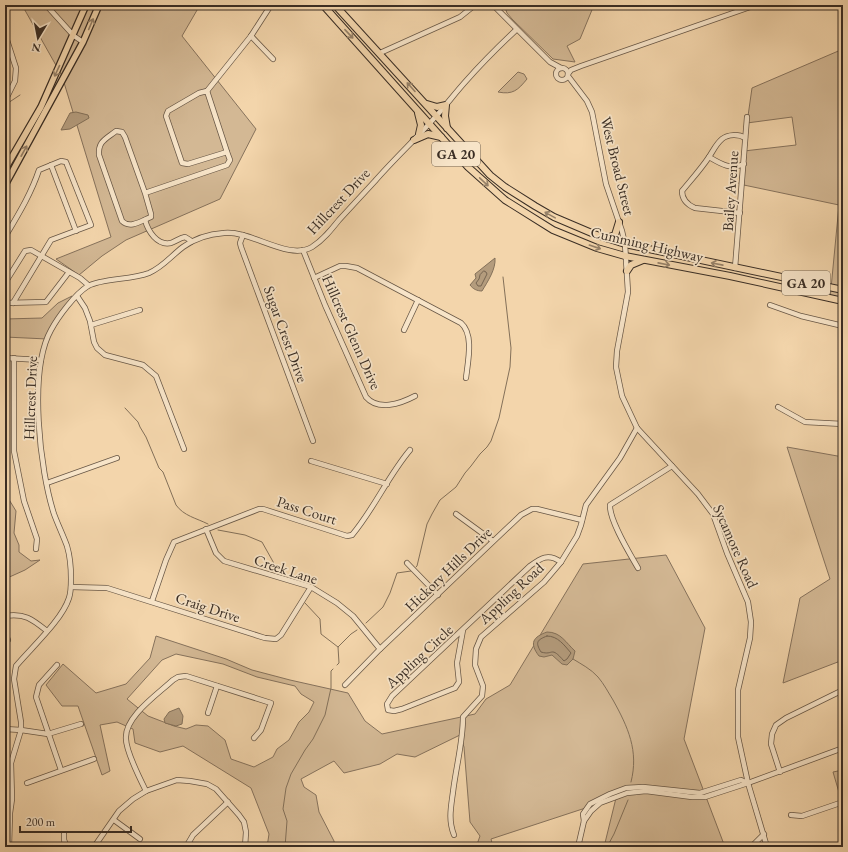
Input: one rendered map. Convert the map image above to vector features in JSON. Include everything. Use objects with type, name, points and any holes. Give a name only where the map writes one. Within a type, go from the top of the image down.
[{"type":"highway","name":"Cumming Highway","points":[[323,5],[468,168],[487,186],[519,209],[553,230],[597,248],[625,256],[730,276],[843,301]]},
{"type":"highway","name":"Cumming Highway","points":[[335,5],[478,163],[505,187],[554,217],[579,229],[625,244],[843,290]]},
{"type":"highway","points":[[425,103],[437,107],[446,105],[445,116],[447,128]]},
{"type":"highway","points":[[417,110],[421,126],[419,134]]},
{"type":"highway","points":[[414,140],[428,134],[441,137]]},
{"type":"highway","points":[[607,238],[615,235],[619,222]]},
{"type":"highway","points":[[627,271],[631,265],[645,260]]},
{"type":"main road","points":[[5,169],[40,110],[74,36],[86,5]]},
{"type":"main road","points":[[5,185],[83,42],[99,5]]},
{"type":"street","points":[[46,5],[74,36],[83,42]]},
{"type":"street","points":[[228,152],[188,164],[182,163],[166,116],[168,111],[199,93],[207,91],[251,36],[271,5]]},
{"type":"street","points":[[380,53],[460,17],[475,5]]},
{"type":"street","points":[[492,5],[550,62],[563,68],[568,75]]},
{"type":"street","points":[[550,62],[558,79],[566,79],[571,70],[581,66],[756,5]]},
{"type":"street","name":"Hillcrest Drive","points":[[9,847],[12,799],[11,763],[21,730],[14,679],[16,666],[66,607],[69,600],[71,587],[70,563],[67,547],[54,514],[40,448],[39,381],[43,350],[51,330],[77,296],[88,286],[97,282],[131,278],[148,273],[162,266],[191,242],[209,236],[224,233],[243,235],[285,249],[303,250],[311,247],[323,239],[378,176],[437,116],[464,82],[516,30]]},
{"type":"street","points":[[5,34],[16,68],[15,81],[5,101]]},
{"type":"street","points":[[251,36],[273,59]]},
{"type":"street","points":[[556,74],[557,70],[563,68],[581,66]]},
{"type":"street","name":"West Broad Street","points":[[568,75],[587,101],[592,112],[606,184],[625,244],[625,256]]},
{"type":"street","name":"West Broad Street","points":[[562,80],[575,86]]},
{"type":"street","points":[[145,193],[228,164],[230,160],[228,152],[207,91]]},
{"type":"street","name":"Bailey Avenue","points":[[735,268],[747,117]]},
{"type":"street","points":[[116,131],[122,132],[125,136],[145,193],[151,217],[131,225],[125,224],[122,221],[99,155],[101,143],[116,131]]},
{"type":"street","points":[[740,213],[689,206],[682,196],[682,192],[709,157],[714,147],[722,139],[726,137],[742,136],[745,138]]},
{"type":"street","points":[[709,157],[723,166],[736,167],[744,164]]},
{"type":"street","points":[[5,237],[34,187],[39,170],[61,161],[66,162],[91,225],[51,240],[13,303]]},
{"type":"street","points":[[51,165],[76,231]]},
{"type":"street","points":[[145,220],[147,226],[156,239],[162,243],[168,243],[186,237],[191,242]]},
{"type":"street","name":"Sugar Crest Drive","points":[[243,235],[240,243],[241,247],[313,440]]},
{"type":"street","points":[[5,283],[25,251],[30,250],[80,278],[88,286]]},
{"type":"street","name":"Hillcrest Glenn Drive","points":[[303,250],[364,392],[370,401],[376,404],[385,405],[415,396]]},
{"type":"street","name":"Sycamore Road","points":[[625,256],[628,292],[617,351],[616,367],[626,409],[637,428],[698,494],[713,514],[727,553],[748,602],[751,622],[750,638],[738,690],[738,737],[748,784],[767,847]]},
{"type":"street","points":[[314,278],[340,266],[357,268],[461,323],[465,326],[469,338],[466,378]]},
{"type":"street","points":[[5,303],[46,302],[69,272]]},
{"type":"street","points":[[77,296],[85,308],[97,348],[105,355],[143,365],[156,376],[184,448]]},
{"type":"street","points":[[404,330],[418,300]]},
{"type":"street","points":[[770,305],[801,316],[843,326]]},
{"type":"street","points":[[91,325],[140,310]]},
{"type":"street","points":[[5,358],[41,360]]},
{"type":"street","points":[[14,358],[14,451],[24,501],[37,539],[36,549]]},
{"type":"street","points":[[778,407],[805,422],[843,424]]},
{"type":"street","name":"Appling Road","points":[[454,835],[451,827],[450,816],[463,728],[463,717],[482,696],[483,686],[475,665],[476,649],[481,637],[544,582],[561,562],[577,536],[586,505],[620,458],[637,428]]},
{"type":"street","name":"Pass Court","points":[[152,601],[166,560],[174,542],[259,509],[347,536],[352,535],[410,450]]},
{"type":"street","points":[[47,483],[117,458]]},
{"type":"street","points":[[311,461],[387,484]]},
{"type":"street","points":[[638,568],[622,539],[610,511],[610,505],[672,466]]},
{"type":"street","name":"Hickory Hills Drive","points":[[345,685],[380,649],[521,515],[532,509],[538,509],[582,520]]},
{"type":"street","points":[[456,514],[493,541]]},
{"type":"street","name":"Creek Lane","points":[[206,529],[216,553],[224,561],[311,587],[353,616],[380,649]]},
{"type":"street","name":"Appling Circle","points":[[463,630],[457,663],[460,682],[455,688],[402,709],[394,711],[388,710],[386,704],[392,696],[530,566],[541,558],[550,556],[561,562]]},
{"type":"street","points":[[407,563],[438,595]]},
{"type":"street","name":"Craig Drive","points":[[71,587],[108,588],[265,638],[276,639],[281,635],[311,587]]},
{"type":"street","points":[[5,616],[17,614],[28,617],[47,631]]},
{"type":"street","points":[[5,633],[8,640],[5,641]]},
{"type":"street","points":[[57,665],[39,685],[36,697],[61,770]]},
{"type":"street","points":[[146,791],[126,743],[126,733],[129,722],[178,677],[186,676],[271,703],[261,730],[254,738]]},
{"type":"street","points":[[208,714],[217,686]]},
{"type":"street","points":[[780,772],[771,744],[772,734],[776,725],[786,718],[843,690]]},
{"type":"street","points":[[5,729],[48,734],[81,724]]},
{"type":"street","points":[[578,847],[584,821],[591,811],[600,803],[627,793],[646,791],[692,797],[705,797],[748,784],[843,748]]},
{"type":"street","points":[[27,783],[94,759]]},
{"type":"street","points":[[94,847],[119,811],[133,799],[146,791],[177,780],[190,780],[207,784],[216,789],[228,802],[244,822],[246,832],[245,847]]},
{"type":"street","points":[[186,847],[193,835],[228,802]]},
{"type":"street","points":[[791,815],[802,816],[843,802]]},
{"type":"street","points":[[114,820],[140,839]]},
{"type":"street","points":[[64,834],[64,840],[67,847]]},
{"type":"street","points":[[751,847],[764,834]]},
{"type":"shaded area","points":[[22,5],[200,5],[182,36],[256,129],[220,199],[126,240],[102,256],[79,275],[56,259],[111,237],[62,76]]},
{"type":"shaded area","points":[[504,5],[594,5],[580,39],[567,46],[575,62],[553,59],[512,19],[507,13]]},
{"type":"shaded area","points":[[843,49],[843,196],[840,204],[843,205],[843,302],[830,299],[839,205],[739,184],[744,151],[796,145],[792,117],[747,123],[752,88]]},
{"type":"shaded area","points":[[518,72],[524,74],[527,79],[521,86],[515,91],[508,93],[498,92]]},
{"type":"shaded area","points":[[72,296],[48,333],[47,339],[5,337],[5,319],[42,318],[58,303]]},
{"type":"shaded area","points":[[787,447],[843,457],[843,660],[783,683],[800,598],[830,579]]},
{"type":"shaded area","points":[[5,493],[16,511],[14,533],[19,545],[19,552],[31,561],[40,560],[25,570],[5,579]]},
{"type":"shaded area","points":[[666,555],[705,628],[684,739],[725,847],[604,847],[616,798],[491,839],[493,847],[476,847],[480,836],[470,822],[464,747],[460,735],[415,757],[397,754],[380,764],[344,773],[334,761],[301,779],[304,787],[316,795],[319,812],[334,841],[335,847],[267,847],[269,834],[251,788],[183,746],[160,752],[135,743],[133,729],[117,722],[100,725],[110,771],[102,775],[78,706],[62,706],[46,685],[63,664],[96,693],[126,684],[150,658],[156,636],[226,659],[252,670],[348,693],[365,721],[382,734],[475,714],[486,699],[510,685],[583,564]],"holes":[[[176,654],[223,664],[257,677],[295,686],[301,694],[314,702],[309,712],[299,722],[289,740],[277,749],[273,757],[254,767],[231,759],[225,740],[208,726],[196,725],[186,729],[174,726],[148,716],[127,699],[162,660]]]},
{"type":"shaded area","points":[[843,770],[843,806],[833,772]]},
{"type":"water","points":[[76,112],[88,115],[89,118],[70,129],[61,130],[70,113]]},
{"type":"water","points":[[495,258],[493,271],[482,291],[474,289],[470,285],[476,278],[475,274]]},
{"type":"water","points":[[547,632],[552,632],[563,638],[575,651],[573,659],[567,665],[562,664],[552,655],[544,657],[539,656],[533,644],[534,641],[538,636]]},
{"type":"water","points":[[179,708],[183,716],[182,724],[176,726],[165,723],[164,719],[169,712]]},
{"type":"waterway","points":[[5,105],[20,95]]},
{"type":"waterway","points":[[416,567],[427,524],[432,514],[440,500],[456,487],[465,473],[487,447],[491,441],[499,418],[510,367],[511,348],[503,277]]},
{"type":"waterway","points":[[125,408],[138,422],[146,437],[159,468],[163,472],[176,505],[186,514],[208,524]]},
{"type":"waterway","points":[[218,530],[245,535],[262,542],[276,567]]},
{"type":"waterway","points":[[366,623],[383,607],[397,573],[411,571]]},
{"type":"waterway","points":[[305,603],[320,619],[321,634],[338,647]]},
{"type":"waterway","points":[[337,665],[339,663],[338,647],[357,630]]},
{"type":"waterway","points":[[573,659],[589,669],[598,677],[613,700],[623,720],[631,740],[633,750],[634,760],[631,782]]},
{"type":"waterway","points":[[285,847],[287,821],[283,809],[286,788],[291,774],[313,739],[325,715],[331,688],[331,671],[333,669]]},
{"type":"waterway","points":[[607,847],[628,800]]}]
